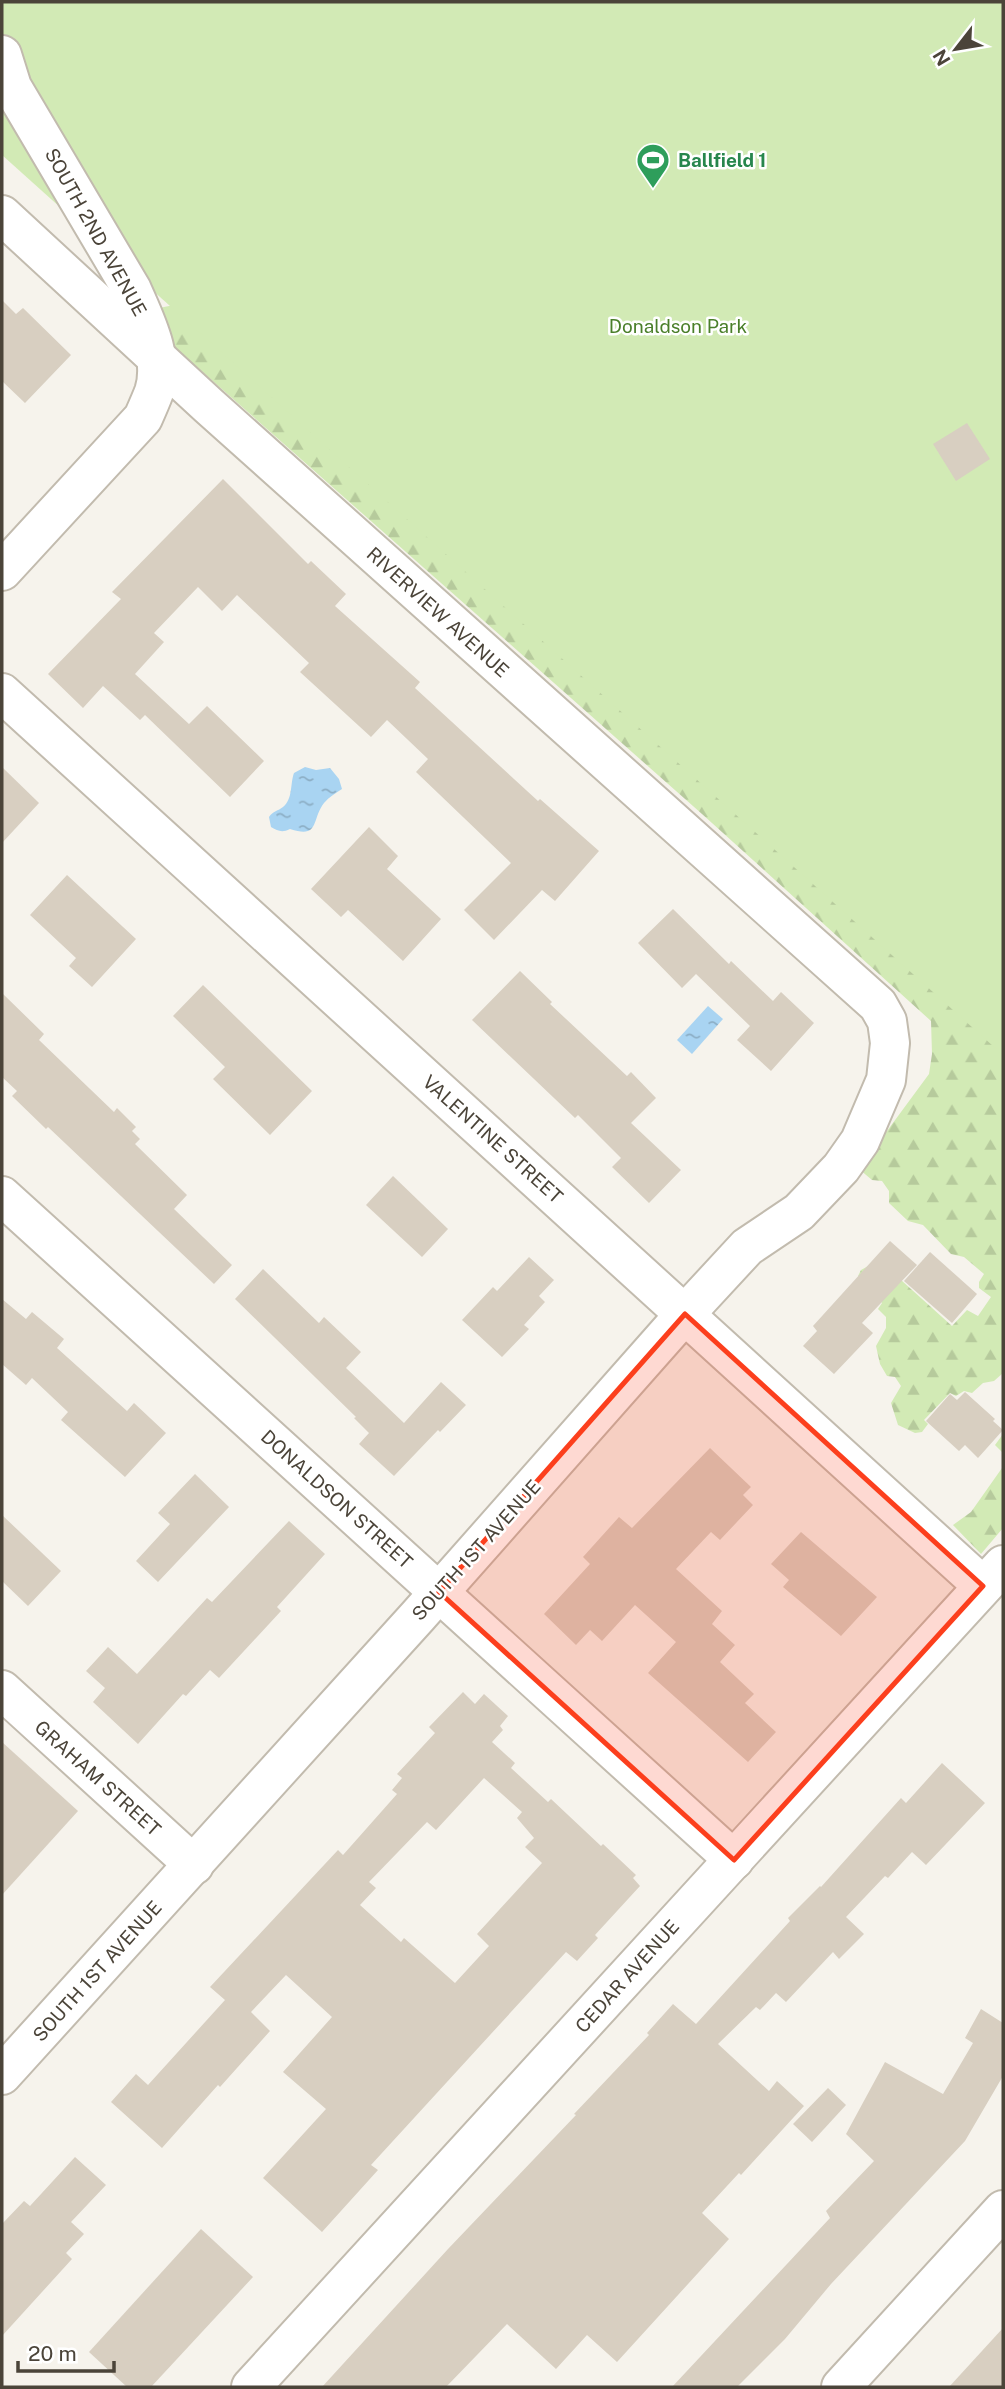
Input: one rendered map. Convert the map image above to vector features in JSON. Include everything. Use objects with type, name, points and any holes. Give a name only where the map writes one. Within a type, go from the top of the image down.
[{"type":"street","name":"SOUTH 2ND AVENUE","points":[[2,55],[12,87],[132,290],[157,357],[155,389],[143,418],[2,571]]},
{"type":"street","name":"RIVERVIEW AVENUE","points":[[2,215],[213,410],[878,1005]]},
{"type":"street","name":"VALENTINE STREET","points":[[2,693],[685,1314],[993,1575]]},
{"type":"street","name":"SOUTH 1ST AVENUE","points":[[2,2075],[194,1865],[685,1314],[747,1247],[800,1212],[841,1168],[860,1141],[886,1080],[890,1043],[887,1021],[878,1005]]},
{"type":"street","name":"DONALDSON STREET","points":[[2,1196],[734,1860]]},
{"type":"street","name":"CEDAR AVENUE","points":[[251,2387],[993,1575]]},
{"type":"street","name":"GRAHAM STREET","points":[[2,1690],[194,1865]]},
{"type":"street","points":[[841,2387],[1003,2210]]},
{"type":"highlighted area","points":[[685,1314],[983,1586],[734,1860],[439,1592]]},
{"type":"green space","name":"Donaldson Park","points":[[2,2],[1003,2],[1003,1055],[2,155]]},
{"type":"green space","points":[[204,299],[1003,929],[1003,1373],[994,1381],[983,1383],[972,1393],[964,1391],[956,1396],[950,1393],[924,1420],[928,1424],[922,1432],[915,1433],[898,1425],[891,1403],[901,1386],[895,1377],[887,1376],[880,1364],[876,1346],[886,1328],[886,1317],[878,1309],[882,1303],[858,1276],[861,1270],[870,1265],[901,1280],[952,1326],[967,1310],[978,1316],[991,1297],[979,1288],[984,1274],[964,1257],[951,1254],[923,1225],[908,1221],[889,1203],[889,1191],[882,1181],[872,1180],[859,1169],[929,1074],[932,1054],[931,1021],[702,814],[146,322],[159,308]]},
{"type":"green space","points":[[1003,1434],[1003,1528],[981,1554],[953,1525],[971,1512],[1002,1468],[1002,1452],[995,1445]]},
{"type":"water","points":[[305,767],[316,770],[330,768],[339,779],[342,789],[324,803],[311,830],[276,830],[271,827],[269,817],[286,804],[294,773]]},
{"type":"water","points":[[708,1006],[723,1019],[692,1054],[677,1040]]},
{"type":"building","points":[[2,300],[16,314],[23,308],[71,355],[25,403],[2,381]]},
{"type":"building","points":[[967,423],[990,459],[956,481],[933,444]]},
{"type":"building","points":[[223,479],[308,564],[311,561],[346,594],[335,606],[420,682],[415,688],[538,801],[540,799],[599,851],[555,901],[542,890],[494,940],[464,910],[511,863],[416,772],[428,759],[387,720],[371,737],[300,672],[309,663],[237,595],[222,611],[198,587],[154,633],[164,642],[135,674],[189,724],[207,706],[264,761],[230,797],[145,715],[140,720],[103,686],[83,708],[48,674],[121,599],[112,592]]},
{"type":"building","points":[[2,767],[39,803],[2,843]]},
{"type":"building","points":[[369,827],[398,856],[387,869],[441,919],[403,961],[348,910],[341,917],[311,889]]},
{"type":"building","points":[[67,875],[136,939],[92,987],[69,966],[76,958],[30,915]]},
{"type":"building","points":[[673,909],[729,964],[731,961],[773,1001],[781,992],[814,1023],[771,1071],[737,1040],[750,1026],[696,974],[682,988],[638,943]]},
{"type":"building","points":[[520,971],[552,1002],[550,1004],[627,1076],[631,1072],[656,1098],[631,1123],[681,1170],[649,1203],[612,1167],[621,1158],[578,1115],[575,1118],[472,1020]]},
{"type":"building","points":[[203,985],[312,1091],[270,1135],[213,1079],[225,1067],[173,1016]]},
{"type":"building","points":[[2,993],[44,1034],[39,1040],[114,1112],[117,1108],[136,1127],[132,1131],[140,1139],[135,1144],[187,1195],[174,1209],[232,1265],[214,1284],[12,1096],[17,1091],[2,1077]]},
{"type":"building","points":[[393,1176],[448,1229],[422,1257],[366,1205]]},
{"type":"building","points":[[890,1241],[917,1265],[862,1323],[873,1333],[834,1374],[803,1346],[817,1331],[813,1326]]},
{"type":"building","points":[[930,1252],[977,1294],[952,1323],[904,1281]]},
{"type":"building","points":[[529,1257],[554,1280],[539,1296],[545,1302],[524,1325],[529,1329],[502,1357],[462,1320],[493,1287],[497,1291]]},
{"type":"building","points":[[263,1269],[319,1323],[324,1317],[361,1352],[346,1368],[404,1423],[441,1382],[466,1405],[394,1476],[359,1444],[369,1433],[354,1418],[356,1417],[235,1299]]},
{"type":"building","points":[[2,1299],[26,1319],[32,1312],[64,1339],[57,1348],[127,1411],[134,1403],[166,1433],[125,1477],[61,1420],[68,1412],[32,1378],[26,1385],[2,1364]]},
{"type":"building","points":[[965,1392],[995,1419],[993,1421],[1003,1430],[978,1458],[965,1445],[959,1451],[926,1421],[950,1394],[957,1400]]},
{"type":"building","points":[[710,1448],[751,1487],[743,1495],[753,1505],[720,1540],[711,1532],[676,1569],[722,1611],[712,1624],[735,1645],[720,1662],[754,1694],[745,1703],[776,1732],[748,1762],[648,1673],[676,1642],[635,1605],[602,1641],[590,1630],[576,1645],[544,1614],[590,1564],[583,1557],[619,1517],[632,1528]]},
{"type":"building","points":[[195,1474],[229,1507],[158,1582],[136,1561],[170,1524],[158,1513]]},
{"type":"building","points":[[2,1515],[61,1571],[28,1606],[2,1581]]},
{"type":"building","points":[[289,1521],[325,1554],[277,1607],[281,1611],[219,1678],[210,1670],[186,1696],[183,1694],[138,1744],[93,1702],[105,1688],[86,1671],[108,1647],[137,1674],[207,1598],[212,1602]]},
{"type":"building","points":[[801,1532],[877,1597],[841,1636],[783,1587],[789,1580],[771,1564]]},
{"type":"building","points":[[463,1692],[475,1704],[484,1694],[508,1716],[500,1726],[503,1730],[492,1742],[515,1763],[511,1768],[548,1802],[551,1799],[601,1846],[603,1844],[636,1875],[633,1878],[640,1886],[595,1935],[598,1938],[577,1961],[566,1952],[371,2165],[378,2170],[322,2232],[263,2178],[326,2109],[283,2072],[332,2017],[286,1975],[251,2012],[270,2031],[162,2148],[111,2102],[136,2074],[148,2085],[225,2000],[210,1987],[338,1850],[343,1855],[397,1794],[392,1790],[402,1778],[397,1774],[435,1733],[429,1727]],"holes":[[[484,1778],[522,1812],[517,1818],[534,1838],[525,1847],[542,1863],[477,1934],[489,1946],[455,1983],[404,1938],[401,1942],[360,1905],[376,1888],[369,1882],[427,1822],[436,1830]]]},
{"type":"building","points":[[2,1742],[78,1811],[2,1895]]},
{"type":"building","points":[[942,1763],[985,1803],[926,1865],[912,1852],[846,1917],[864,1934],[839,1959],[833,1952],[786,2002],[776,1993],[760,2010],[756,2007],[718,2044],[769,2091],[777,2081],[804,2106],[702,2213],[729,2239],[617,2362],[587,2335],[556,2369],[507,2324],[446,2387],[322,2387],[576,2115],[574,2114],[649,2035],[647,2033],[673,2004],[696,2024],[790,1921],[788,1918],[821,1887],[901,1798],[906,1803]]},
{"type":"building","points":[[981,2009],[1003,2023],[1003,2076],[965,2141],[831,2284],[785,2339],[737,2387],[672,2387],[830,2218],[826,2211],[874,2161],[846,2134],[885,2062],[943,2094],[973,2043],[965,2038]]},
{"type":"building","points":[[828,2088],[846,2105],[812,2142],[793,2124]]},
{"type":"building","points":[[75,2157],[106,2185],[71,2222],[84,2234],[66,2253],[72,2259],[2,2336],[2,2224],[24,2201],[30,2206]]},
{"type":"building","points":[[201,2229],[253,2277],[151,2387],[127,2387],[89,2352]]},
{"type":"building","points":[[1003,2328],[1003,2387],[949,2387]]},
{"type":"place","name":"Ballfield 1","points":[[653,190]]}]
